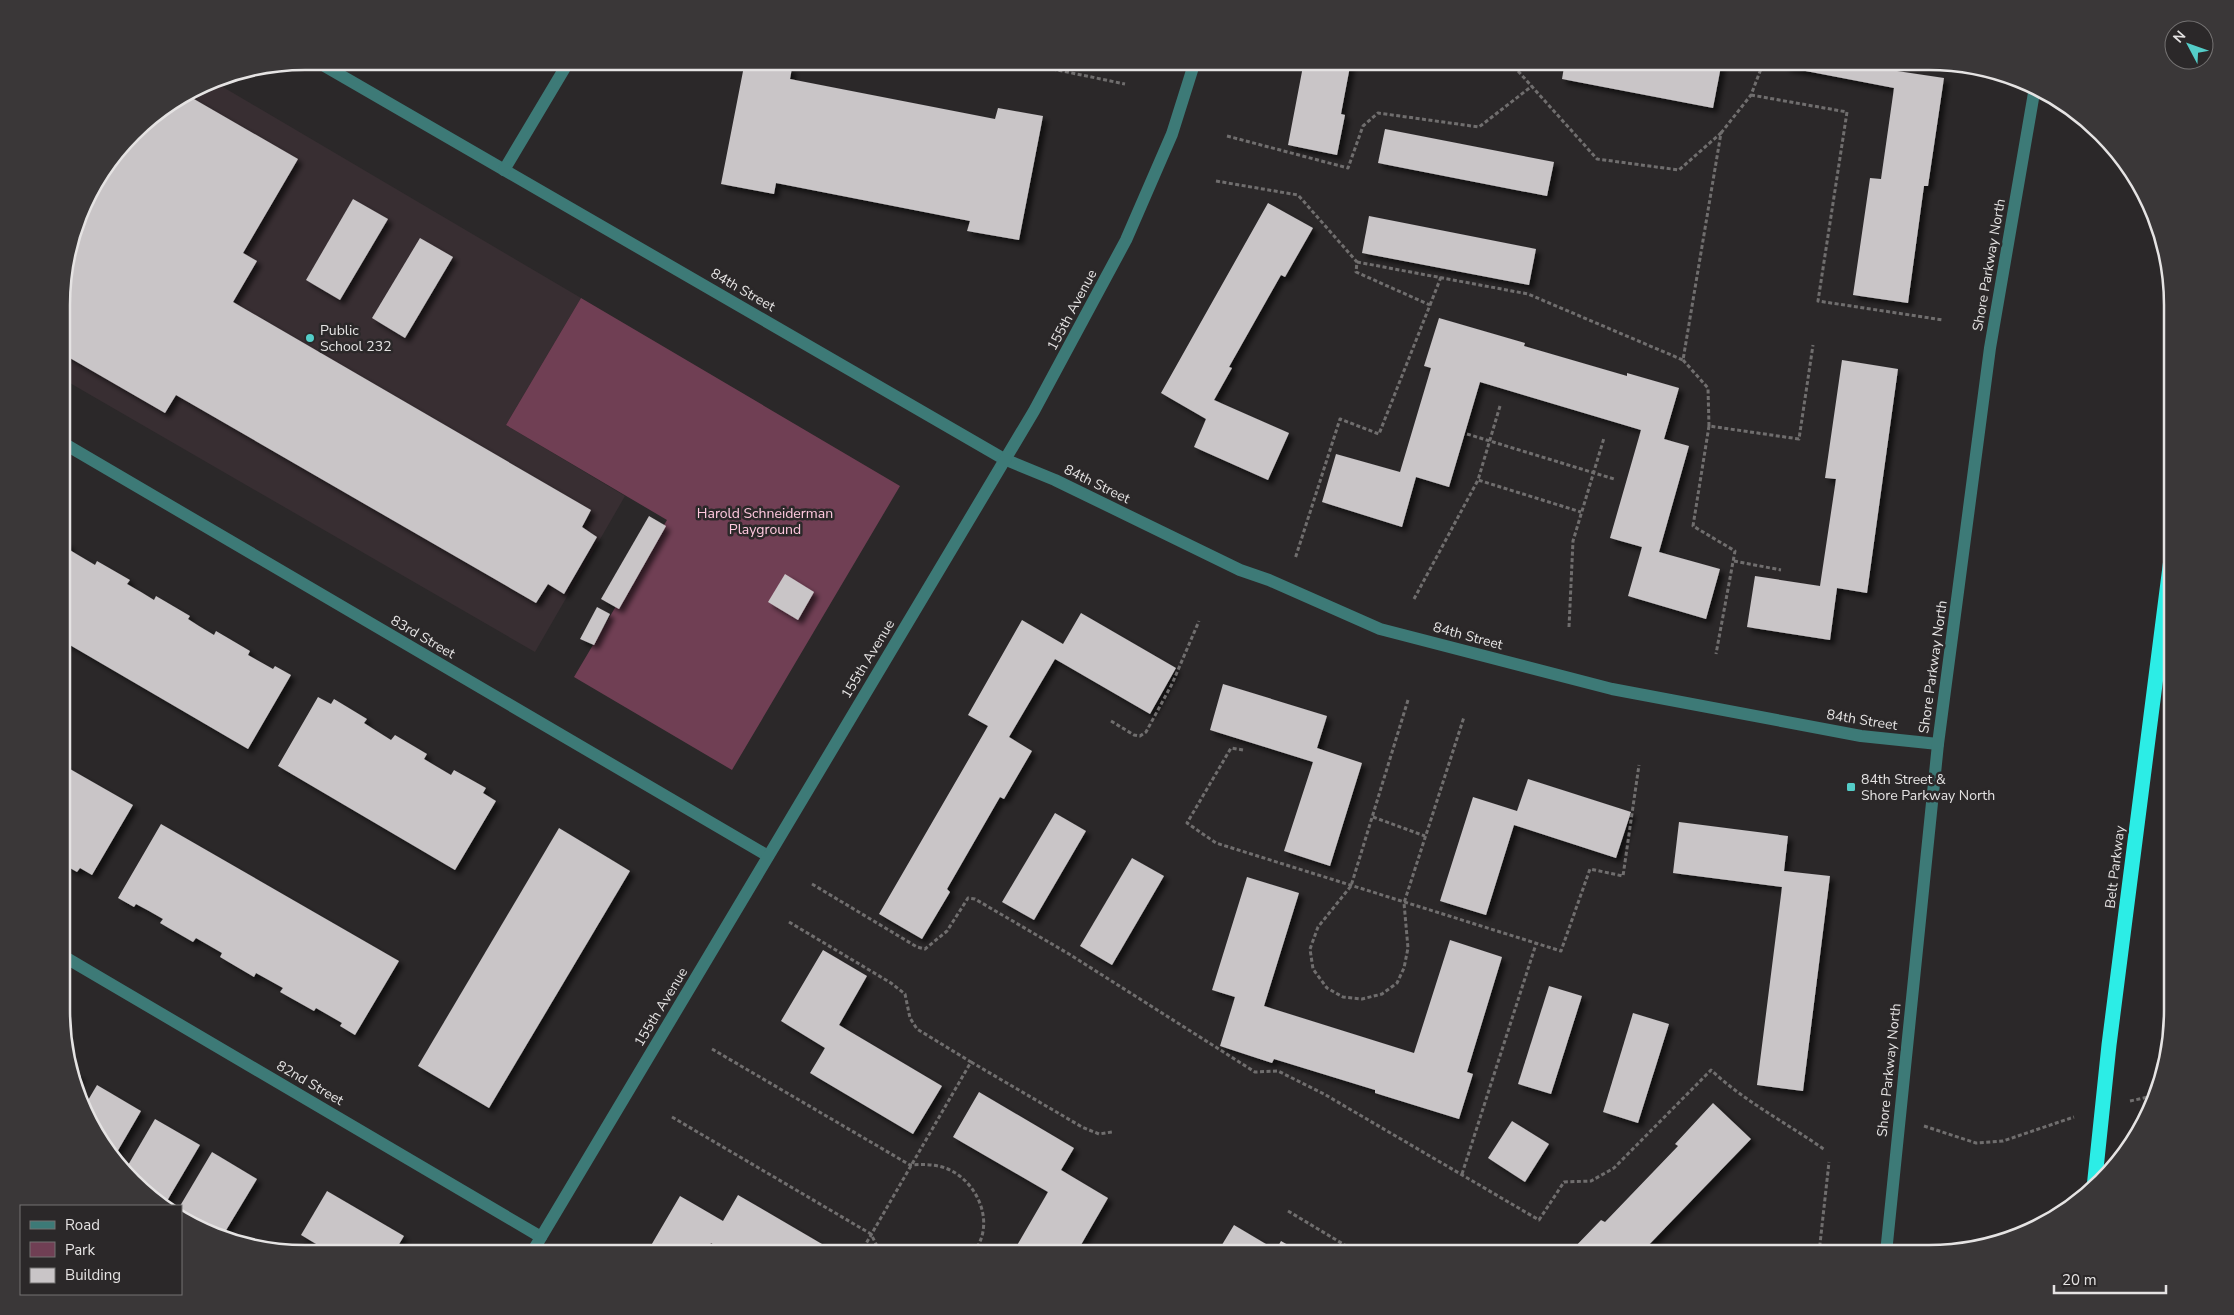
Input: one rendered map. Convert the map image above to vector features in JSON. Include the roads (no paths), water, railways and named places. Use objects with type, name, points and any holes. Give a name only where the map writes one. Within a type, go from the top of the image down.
[{"type":"highway","name":"Belt Parkway","points":[[2095,1176],[2109,1045],[2164,614]]},
{"type":"street","name":"84th Street","points":[[332,70],[1004,459],[1055,480],[1240,570],[1269,580],[1380,629],[1612,690],[1860,736],[1938,744]]},
{"type":"street","points":[[504,170],[564,70]]},
{"type":"street","name":"155th Avenue","points":[[536,1245],[1034,411],[1126,240],[1172,134],[1192,70]]},
{"type":"street","name":"Shore Parkway North","points":[[1887,1245],[1938,744],[1990,348],[2033,94]]},
{"type":"street","name":"83rd Street","points":[[70,447],[768,856]]},
{"type":"street","name":"82nd Street","points":[[70,960],[541,1237]]},
{"type":"place","name":"Public School 232","points":[[310,338]]},
{"type":"place","name":"84th Street & Shore Parkway North","points":[[1851,787]]},
{"type":"park label","name":"Harold Schneiderman Playground","points":[[765,522]]}]
